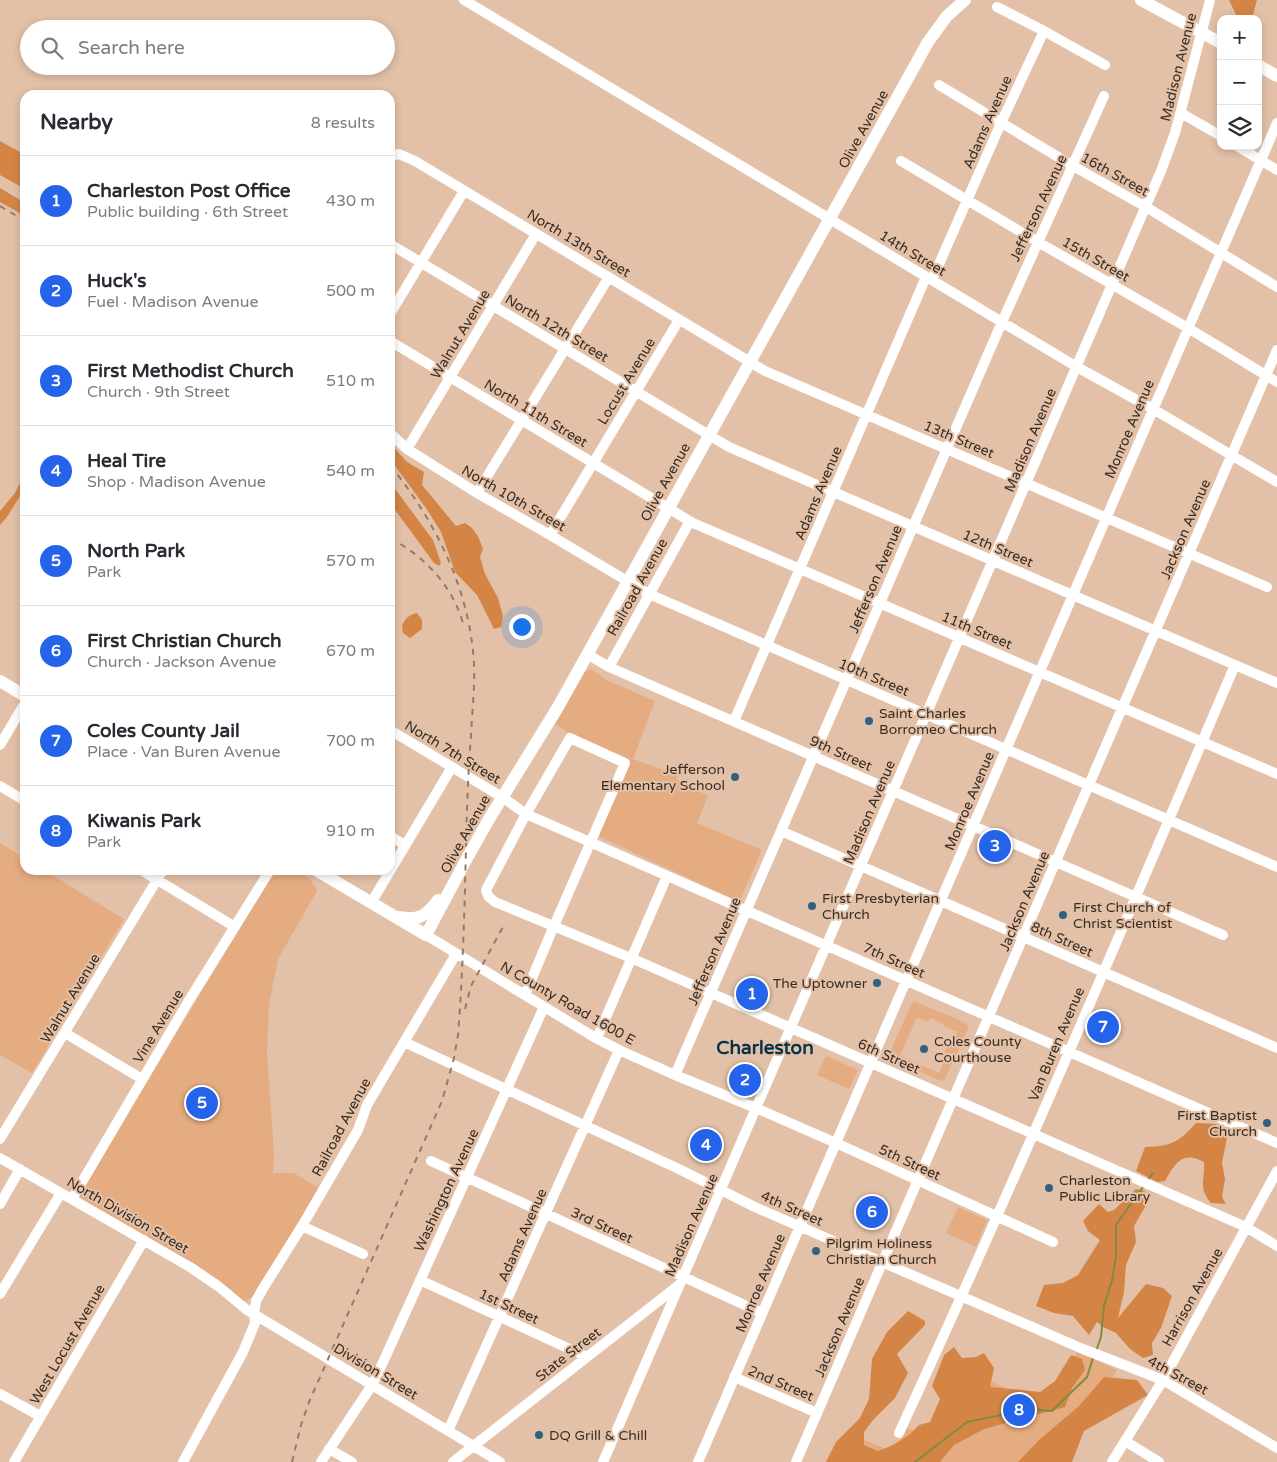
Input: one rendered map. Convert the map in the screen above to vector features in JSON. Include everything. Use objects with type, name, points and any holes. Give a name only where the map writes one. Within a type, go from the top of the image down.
[{"type":"main road","name":"Olive Avenue","points":[[426,935],[466,860],[502,797],[547,725],[831,220],[928,42],[947,16],[965,0]]},
{"type":"main road","points":[[1141,0],[1217,40]]},
{"type":"main road","points":[[1262,67],[1277,76]]},
{"type":"main road","points":[[0,681],[20,693]]},
{"type":"main road","points":[[324,875],[426,935]]},
{"type":"main road","points":[[393,916],[406,918],[424,916],[429,912],[444,890],[457,877]]},
{"type":"street","name":"14th Street","points":[[464,0],[1077,367],[1277,482]]},
{"type":"street","name":"Madison Avenue","points":[[603,1462],[1169,153],[1210,0]]},
{"type":"street","points":[[997,7],[1105,65]]},
{"type":"street","name":"Adams Avenue","points":[[734,721],[866,415],[968,200],[1044,31]]},
{"type":"street","name":"16th Street","points":[[939,85],[1277,287]]},
{"type":"street","name":"Jefferson Avenue","points":[[675,1075],[946,449],[1104,96]]},
{"type":"street","points":[[1181,113],[1217,134]]},
{"type":"street","name":"Monroe Avenue","points":[[698,1462],[1277,123]]},
{"type":"street","points":[[1245,150],[1277,170]]},
{"type":"street","name":"North 13th Street","points":[[395,154],[406,156],[750,362]]},
{"type":"street","name":"15th Street","points":[[901,161],[1277,382]]},
{"type":"street","points":[[395,306],[464,191]]},
{"type":"street","name":"Walnut Avenue","points":[[407,449],[536,234]]},
{"type":"street","name":"North 12th Street","points":[[395,247],[709,435]]},
{"type":"street","points":[[477,493],[609,277]]},
{"type":"street","name":"Locust Avenue","points":[[550,535],[679,320]]},
{"type":"street","name":"North 11th Street","points":[[395,344],[668,508]]},
{"type":"street","name":"Jackson Avenue","points":[[796,1462],[1277,350]]},
{"type":"street","name":"13th Street","points":[[750,362],[766,371],[866,415],[1268,587]]},
{"type":"street","name":"12th Street","points":[[709,435],[729,447],[1277,683]]},
{"type":"street","name":"North 10th Street","points":[[395,438],[407,449],[477,493],[628,581]]},
{"type":"street","name":"11th Street","points":[[668,508],[690,521],[1277,774]]},
{"type":"street","name":"Railroad Avenue","points":[[609,667],[690,521]]},
{"type":"street","name":"10th Street","points":[[628,581],[649,594],[1277,867]]},
{"type":"street","name":"9th Street","points":[[587,654],[609,667],[1223,935]]},
{"type":"street","name":"Van Buren Avenue","points":[[899,1433],[997,1217],[1236,665]]},
{"type":"street","points":[[0,745],[20,711]]},
{"type":"street","name":"North 7th Street","points":[[395,733],[502,797]]},
{"type":"street","points":[[525,995],[625,762],[570,738],[526,814]]},
{"type":"street","points":[[395,862],[452,767]]},
{"type":"street","points":[[0,786],[20,798]]},
{"type":"street","name":"7th Street","points":[[502,797],[526,814],[1277,1143]]},
{"type":"street","name":"6th Street","points":[[526,814],[486,890],[488,896],[494,902],[631,958],[1246,1227],[1277,1246]]},
{"type":"street","name":"8th Street","points":[[781,831],[1277,1048]]},
{"type":"street","points":[[395,839],[405,845]]},
{"type":"street","points":[[149,875],[235,927]]},
{"type":"street","name":"Walnut Avenue","points":[[0,1140],[160,875]]},
{"type":"street","name":"Vine Avenue","points":[[72,1199],[142,1079],[267,875]]},
{"type":"street","points":[[371,903],[387,875]]},
{"type":"street","points":[[597,1038],[667,876]]},
{"type":"street","name":"N County Road 1600 E","points":[[426,935],[619,1050],[756,1108]]},
{"type":"street","name":"Railroad Avenue","points":[[183,1462],[243,1352],[255,1323],[256,1301],[358,1130],[367,1105],[456,954]]},
{"type":"street","name":"Washington Avenue","points":[[320,1462],[371,1385],[508,1090],[544,1007]]},
{"type":"street","points":[[65,1033],[142,1079]]},
{"type":"street","name":"4th Street","points":[[404,1042],[757,1208],[1083,1349],[1163,1380],[1277,1448]]},
{"type":"street","name":"Adams Avenue","points":[[448,1431],[619,1050]]},
{"type":"street","name":"5th Street","points":[[756,1108],[1053,1242]]},
{"type":"street","name":"North Division Street","points":[[0,1158],[190,1267],[238,1302]]},
{"type":"street","name":"3rd Street","points":[[431,1161],[547,1214],[682,1280],[762,1313]]},
{"type":"street","points":[[0,1204],[20,1170]]},
{"type":"street","name":"Harrison Avenue","points":[[1112,1462],[1163,1380],[1277,1171]]},
{"type":"street","points":[[0,1294],[61,1193]]},
{"type":"street","points":[[302,1226],[363,1254]]},
{"type":"street","name":"West Locust Avenue","points":[[14,1462],[144,1240]]},
{"type":"street","name":"1st Street","points":[[420,1280],[587,1357]]},
{"type":"street","name":"State Street","points":[[453,1462],[682,1280]]},
{"type":"street","name":"Division Street","points":[[238,1302],[254,1314],[500,1462]]},
{"type":"street","name":"2nd Street","points":[[734,1377],[817,1413]]},
{"type":"street","points":[[0,1394],[40,1416]]},
{"type":"street","points":[[1125,1441],[1159,1462]]},
{"type":"street","points":[[329,1449],[352,1462]]},
{"type":"shaded area","points":[[1229,0],[1257,0],[1253,15],[1236,15]]},
{"type":"shaded area","points":[[0,141],[20,152],[20,186],[0,175]]},
{"type":"shaded area","points":[[0,188],[20,200],[20,213],[0,202]]},
{"type":"shaded area","points":[[395,449],[407,462],[424,472],[422,485],[456,526],[465,523],[477,534],[483,549],[480,557],[485,574],[498,598],[503,616],[501,627],[494,629],[477,595],[455,572],[441,532],[395,466]]},
{"type":"shaded area","points":[[20,483],[20,495],[0,525],[0,511],[15,493]]},
{"type":"shaded area","points":[[395,489],[433,540],[441,563],[439,566],[434,563],[395,510]]},
{"type":"shaded area","points":[[417,613],[422,620],[422,629],[410,638],[403,633],[402,626],[408,617]]},
{"type":"shaded area","points":[[590,669],[606,680],[655,701],[633,759],[678,775],[676,779],[708,796],[697,823],[762,850],[739,902],[596,835],[629,762],[567,732],[555,724],[585,672]]},
{"type":"shaded area","points":[[0,843],[20,855],[20,875],[52,875],[124,919],[32,1073],[0,1055]]},
{"type":"shaded area","points":[[272,875],[303,875],[310,879],[317,891],[278,959],[269,1004],[267,1053],[274,1153],[273,1173],[294,1173],[320,1189],[262,1284],[252,1297],[245,1301],[240,1300],[204,1270],[79,1197]]},
{"type":"shaded area","points":[[914,1001],[966,1023],[969,1027],[945,1079],[941,1081],[889,1058],[889,1054]],"holes":[[[917,1017],[928,1022],[930,1018],[957,1032],[952,1043],[949,1042],[941,1060],[944,1062],[939,1073],[900,1056]]]},
{"type":"shaded area","points":[[826,1056],[858,1070],[849,1089],[817,1075]]},
{"type":"shaded area","points":[[1196,1123],[1216,1124],[1227,1138],[1222,1163],[1225,1179],[1222,1197],[1226,1204],[1211,1203],[1207,1198],[1203,1188],[1204,1162],[1196,1159],[1185,1158],[1180,1161],[1172,1169],[1165,1181],[1157,1182],[1136,1171],[1145,1147],[1161,1146],[1174,1142]]},
{"type":"shaded area","points":[[1136,1189],[1145,1191],[1146,1205],[1134,1226],[1136,1242],[1126,1265],[1124,1292],[1118,1318],[1146,1284],[1163,1288],[1172,1296],[1161,1328],[1152,1343],[1153,1355],[1143,1358],[1130,1349],[1116,1333],[1097,1322],[1089,1335],[1073,1316],[1054,1313],[1036,1306],[1044,1285],[1063,1283],[1078,1275],[1100,1240],[1088,1231],[1083,1221],[1099,1204],[1108,1212],[1114,1210]]},
{"type":"shaded area","points":[[958,1207],[987,1220],[976,1247],[946,1233]]},
{"type":"shaded area","points":[[908,1311],[925,1321],[925,1325],[897,1354],[908,1373],[895,1398],[864,1432],[864,1445],[878,1451],[893,1445],[909,1435],[919,1425],[930,1422],[940,1399],[932,1386],[944,1355],[954,1347],[962,1358],[976,1357],[984,1353],[994,1368],[990,1387],[1040,1392],[1055,1381],[1071,1355],[1082,1359],[1085,1370],[1072,1388],[1065,1407],[984,1429],[954,1445],[940,1462],[826,1462],[836,1442],[860,1418],[869,1399],[872,1359],[887,1332]]},
{"type":"shaded area","points":[[1077,1352],[1117,1370],[1064,1462],[848,1462],[858,1437],[895,1453],[907,1428],[930,1438],[965,1370],[1006,1388],[1040,1392],[1058,1388]]},
{"type":"shaded area","points":[[1104,1377],[1137,1380],[1148,1395],[1084,1431],[1072,1462],[1018,1462],[1039,1440],[1079,1406]]},
{"type":"waterway","points":[[1147,1181],[1153,1173]]},
{"type":"waterway","points":[[1096,1351],[1101,1337],[1104,1305],[1112,1281],[1116,1256],[1116,1225],[1143,1187]]},
{"type":"waterway","points":[[915,1462],[967,1422],[1030,1409],[1052,1411],[1087,1377],[1093,1358]]},
{"type":"railway","points":[[0,206],[20,218]]},
{"type":"railway","points":[[292,1462],[309,1402],[442,1101],[454,1058],[458,1035],[474,682],[471,637],[466,610],[448,558],[422,510],[395,471]]},
{"type":"railway","points":[[395,541],[414,554],[435,573],[452,596],[463,623]]},
{"type":"railway","points":[[465,1009],[471,986],[505,923]]},
{"type":"place","name":"Saint Charles Borromeo Church","points":[[869,721]]},
{"type":"place","name":"Jefferson Elementary School","points":[[735,777]]},
{"type":"place","name":"First Methodist Church","points":[[995,846]]},
{"type":"place","name":"First Presbyterian Church","points":[[812,906]]},
{"type":"place","name":"First Church of Christ Scientist","points":[[1063,915]]},
{"type":"place","name":"The Uptowner","points":[[877,983]]},
{"type":"place","name":"Charleston Post Office","points":[[752,994]]},
{"type":"place","name":"Coles County Jail","points":[[1103,1027]]},
{"type":"place","name":"Coles County Courthouse","points":[[924,1049]]},
{"type":"place","name":"Huck's","points":[[745,1080]]},
{"type":"place","name":"North Park","points":[[202,1103]]},
{"type":"place","name":"First Baptist Church","points":[[1267,1123]]},
{"type":"place","name":"Heal Tire","points":[[706,1145]]},
{"type":"place","name":"Charleston Public Library","points":[[1049,1188]]},
{"type":"place","name":"First Christian Church","points":[[872,1212]]},
{"type":"place","name":"Pilgrim Holiness Christian Church","points":[[816,1251]]},
{"type":"place","name":"Kiwanis Park","points":[[1019,1410]]},
{"type":"place","name":"DQ Grill & Chill","points":[[539,1435]]},
{"type":"district","name":"Charleston","points":[[765,1047]]}]
